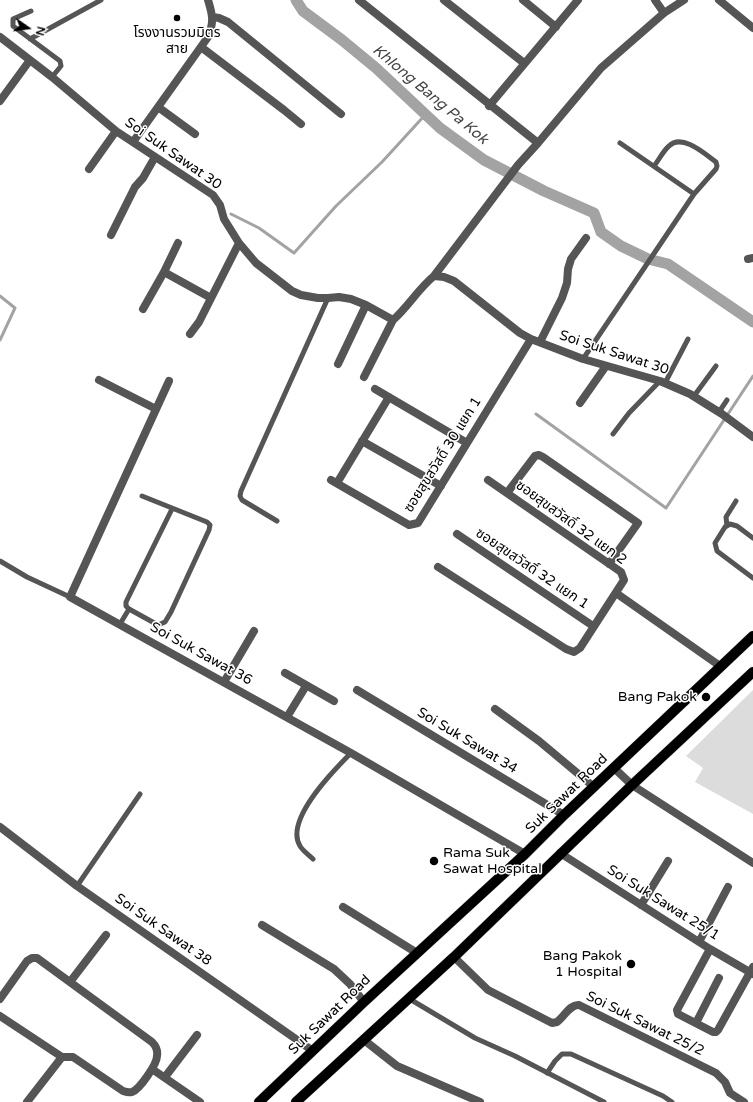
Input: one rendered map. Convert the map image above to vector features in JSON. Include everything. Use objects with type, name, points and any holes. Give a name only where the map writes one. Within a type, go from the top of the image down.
[{"type":"main road","name":"Suk Sawat Road","points":[[259,1102],[364,1002],[525,854],[564,815],[753,636]]},
{"type":"main road","points":[[296,1102],[454,957],[560,853],[753,672]]},
{"type":"street","points":[[133,142],[208,38],[212,28],[213,17],[208,0]]},
{"type":"street","points":[[359,0],[489,106],[538,143]]},
{"type":"street","points":[[444,0],[524,63]]},
{"type":"street","points":[[523,0],[556,27]]},
{"type":"street","points":[[489,106],[578,0]]},
{"type":"street","points":[[655,0],[664,13]]},
{"type":"street","points":[[364,377],[393,320],[434,276],[518,165],[600,68],[664,13],[684,0]]},
{"type":"street","points":[[719,0],[753,28]]},
{"type":"street","points":[[213,17],[228,22],[341,114]]},
{"type":"street","name":"Soi Suk Sawat 30","points":[[0,37],[52,77],[116,131],[213,195],[220,204],[224,219],[239,243],[256,263],[292,292],[300,295],[328,298],[339,296],[351,299],[366,305],[393,320]]},
{"type":"street","points":[[201,47],[301,124]]},
{"type":"street","points":[[0,101],[30,60]]},
{"type":"street","points":[[158,107],[195,134]]},
{"type":"street","points":[[89,169],[116,131]]},
{"type":"street","points":[[111,234],[135,187],[143,178],[155,157]]},
{"type":"street","points":[[540,342],[568,283],[568,269],[571,259],[586,238]]},
{"type":"street","points":[[144,310],[178,243]]},
{"type":"street","points":[[190,334],[199,322],[239,243]]},
{"type":"street","points":[[164,272],[211,298]]},
{"type":"street","name":"Soi Suk Sawat 30","points":[[434,276],[444,277],[454,281],[520,333],[531,339],[583,359],[662,382],[694,396],[753,437]]},
{"type":"street","points":[[338,364],[366,305]]},
{"type":"street","name":"ซอยสุขสวัสดิ์ 30 แยก 1","points":[[362,441],[334,481],[409,525],[418,523],[531,339]]},
{"type":"street","points":[[580,403],[606,366]]},
{"type":"street","points":[[99,380],[156,409]]},
{"type":"street","points":[[70,597],[169,381]]},
{"type":"street","points":[[375,389],[467,443]]},
{"type":"street","points":[[389,397],[362,441],[441,486]]},
{"type":"street","points":[[507,494],[535,456],[539,455],[638,523],[610,564]]},
{"type":"street","name":"ซอยสุขสวัสดิ์ 32 แยก 2","points":[[438,567],[566,650],[574,652],[580,648],[624,580],[622,572],[488,480]]},
{"type":"street","name":"ซอยสุขสวัสดิ์ 32 แยก 1","points":[[457,534],[594,626]]},
{"type":"street","points":[[616,593],[720,666]]},
{"type":"street","name":"Soi Suk Sawat 36","points":[[70,597],[351,753],[525,854]]},
{"type":"street","points":[[224,682],[254,631]]},
{"type":"street","points":[[285,673],[334,701]]},
{"type":"street","points":[[287,717],[306,686]]},
{"type":"street","name":"Soi Suk Sawat 34","points":[[357,690],[564,815]]},
{"type":"street","points":[[495,709],[539,741],[594,787]]},
{"type":"street","points":[[614,768],[632,785],[753,863]]},
{"type":"street","name":"Soi Suk Sawat 38","points":[[0,828],[77,886],[313,1051]]},
{"type":"street","name":"Soi Suk Sawat 25/1","points":[[560,853],[710,949],[752,971]]},
{"type":"street","points":[[641,905],[668,861]]},
{"type":"street","points":[[699,942],[728,887]]},
{"type":"street","points":[[343,907],[417,953]]},
{"type":"street","points":[[262,925],[334,969],[350,984],[364,1002]]},
{"type":"street","points":[[70,982],[106,935]]},
{"type":"street","points":[[710,949],[677,1010],[678,1014],[713,1032],[716,1032],[752,971]]},
{"type":"street","name":"Soi Suk Sawat 25/2","points":[[454,957],[488,990],[552,1023],[557,1022],[572,1008],[579,1005],[716,1073],[725,1082],[730,1093],[744,1102]]},
{"type":"street","points":[[0,999],[28,961],[32,958],[37,958],[152,1042],[157,1048],[157,1057],[152,1069],[134,1091],[123,1091],[73,1057],[62,1057],[0,1016]]},
{"type":"street","points":[[696,1023],[719,978]]},
{"type":"street","points":[[164,1077],[197,1035]]},
{"type":"street","points":[[364,1040],[397,1066],[480,1102]]},
{"type":"street","points":[[27,1102],[62,1057]]},
{"type":"street","points":[[152,1069],[200,1102]]},
{"type":"lane","points":[[30,39],[101,0]]},
{"type":"lane","points":[[31,11],[13,19],[13,26],[60,61],[61,66],[52,77]]},
{"type":"lane","points":[[583,359],[694,194],[717,166],[716,162],[692,146],[679,142],[670,145],[654,166]]},
{"type":"lane","points":[[620,143],[694,194]]},
{"type":"lane","points":[[277,521],[242,500],[240,496],[241,491],[328,298]]},
{"type":"lane","points":[[613,434],[629,413],[662,382],[688,339]]},
{"type":"lane","points":[[694,396],[716,366]]},
{"type":"lane","points":[[720,413],[727,400]]},
{"type":"lane","points":[[142,496],[207,522],[210,525],[171,612],[165,622],[158,625],[129,610],[126,606],[126,602],[172,509]]},
{"type":"lane","points":[[727,526],[726,517],[736,501]]},
{"type":"lane","points":[[753,538],[737,526],[730,524],[725,527],[715,543],[715,548],[717,551],[753,578]]},
{"type":"lane","points":[[0,561],[27,577],[70,597]]},
{"type":"lane","points":[[120,624],[129,610]]},
{"type":"lane","points":[[313,859],[300,845],[297,829],[303,810],[330,775],[351,753]]},
{"type":"lane","points":[[77,886],[140,794]]},
{"type":"lane","points":[[408,998],[475,1038],[604,1102]]},
{"type":"lane","points":[[547,1073],[555,1060],[562,1054],[571,1054],[663,1096],[672,1102]]},
{"type":"shaded area","points":[[753,690],[753,814],[695,782],[703,768],[686,756]]},
{"type":"waterway","name":"Khlong Bang Pa Kok","points":[[296,0],[303,11],[376,68],[440,128],[484,160],[544,191],[594,213],[601,232],[621,246],[648,259],[668,264],[753,322]]},
{"type":"waterway","points":[[231,214],[259,228],[294,253],[336,206],[382,162],[425,115]]},
{"type":"waterway","points":[[0,296],[15,308],[0,340]]},
{"type":"waterway","points":[[536,414],[666,508],[753,376]]},
{"type":"place","name":"โรงงานรวมมิตร สาย","points":[[177,18]]},
{"type":"place","name":"Bang Pakok","points":[[706,697]]},
{"type":"place","name":"Rama Suk Sawat Hospital","points":[[434,861]]},
{"type":"place","name":"Bang Pakok 1 Hospital","points":[[631,964]]}]
